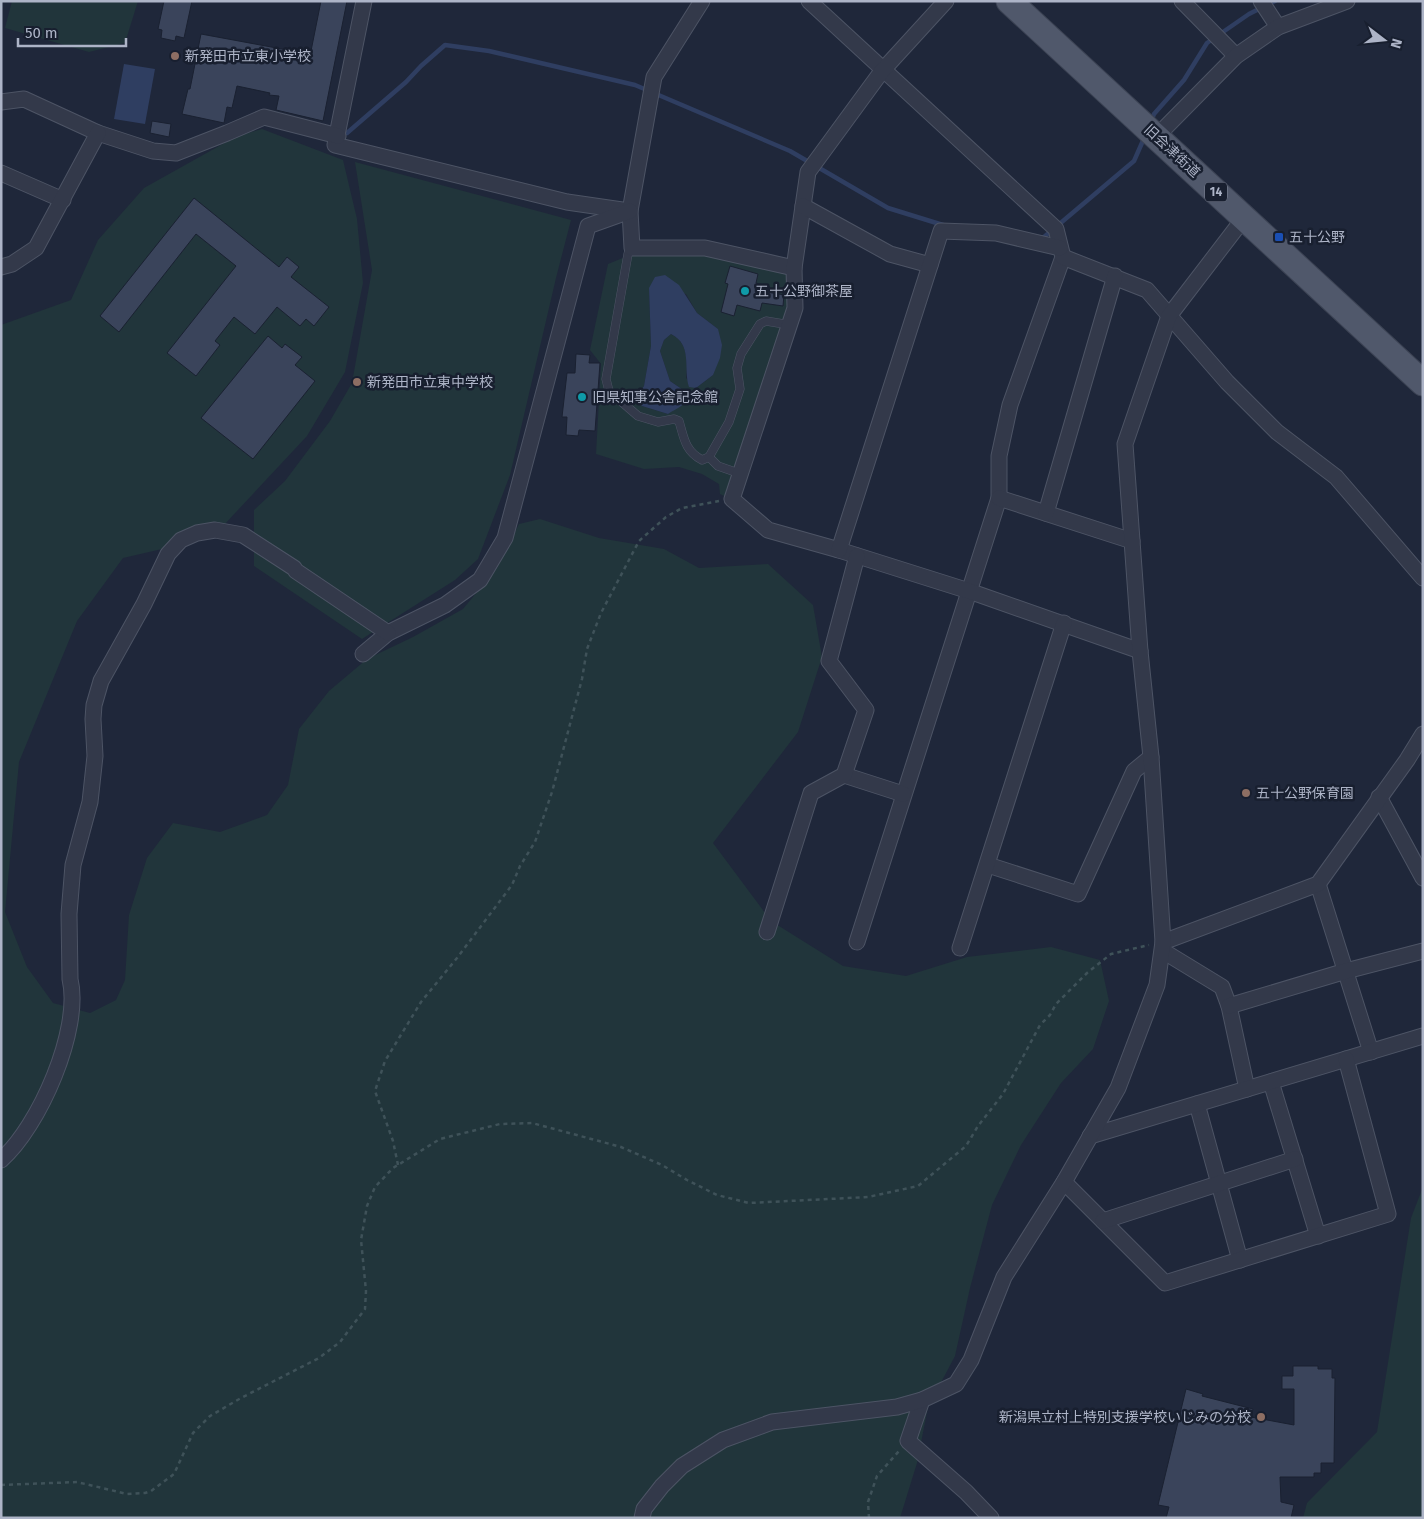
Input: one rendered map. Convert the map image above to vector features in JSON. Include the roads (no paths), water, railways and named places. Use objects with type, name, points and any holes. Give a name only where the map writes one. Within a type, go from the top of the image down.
[{"type":"main road","name":"旧会津街道","points":[[1008,1],[1423,383]]},
{"type":"street","points":[[364,1],[335,145],[567,202],[630,211]]},
{"type":"street","points":[[702,1],[654,77],[630,211],[632,248],[705,248],[794,268]]},
{"type":"street","points":[[809,1],[882,71],[1056,229],[1061,252],[1010,405],[999,456],[999,498],[857,942]]},
{"type":"street","points":[[946,1],[882,71],[808,172],[794,268],[795,308],[732,499],[768,530],[839,550],[969,592],[1064,623],[1140,651]]},
{"type":"street","points":[[1182,1],[1236,56]]},
{"type":"street","points":[[1261,1],[1278,27]]},
{"type":"street","points":[[1156,136],[1236,56],[1278,27],[1347,1]]},
{"type":"street","points":[[1,102],[24,99],[98,133],[153,151],[176,153],[264,117],[338,136]]},
{"type":"street","points":[[5,263],[36,248],[98,133]]},
{"type":"street","points":[[1,173],[63,200]]},
{"type":"street","points":[[803,206],[890,254],[930,265]]},
{"type":"street","points":[[363,654],[388,634],[445,605],[480,580],[505,538],[588,226],[630,211]]},
{"type":"street","points":[[642,1518],[644,1509],[662,1486],[682,1466],[723,1440],[772,1422],[897,1408],[922,1400],[956,1384],[971,1360],[1004,1277],[1064,1182],[1118,1088],[1158,985],[1163,946],[1151,757],[1140,651],[1125,444],[1169,316],[1244,218]]},
{"type":"street","points":[[839,550],[941,231],[996,234],[1061,252],[1147,290],[1227,382],[1277,432],[1336,478],[1423,578]]},
{"type":"street","points":[[1046,513],[1115,276]]},
{"type":"street","points":[[999,498],[1132,541]]},
{"type":"street","points":[[1,1160],[11,1151],[30,1125],[46,1095],[68,1033],[72,990],[70,979],[69,914],[74,865],[90,802],[95,756],[94,705],[101,681],[144,604],[168,554],[181,540],[196,533],[216,530],[243,535],[294,568],[388,634]]},
{"type":"street","points":[[767,932],[811,793],[844,775],[866,710],[829,661],[857,556]]},
{"type":"street","points":[[960,948],[1064,623]]},
{"type":"street","points":[[1163,946],[1318,884],[1407,760],[1423,734]]},
{"type":"street","points":[[988,864],[1078,894],[1134,771],[1151,757]]},
{"type":"street","points":[[844,775],[903,794]]},
{"type":"street","points":[[1379,797],[1423,878]]},
{"type":"street","points":[[1318,884],[1370,1052]]},
{"type":"street","points":[[1163,946],[1222,986],[1229,1006],[1248,1089]]},
{"type":"street","points":[[1229,1006],[1346,971],[1423,951]]},
{"type":"street","points":[[1090,1136],[1423,1036]]},
{"type":"street","points":[[1064,1182],[1165,1283],[1388,1214],[1346,1059]]},
{"type":"street","points":[[1271,1082],[1318,1236]]},
{"type":"street","points":[[1197,1104],[1240,1260]]},
{"type":"street","points":[[1103,1221],[1295,1159]]},
{"type":"street","points":[[922,1400],[908,1441],[966,1492],[991,1518]]},
{"type":"lane","points":[[632,248],[628,254],[606,379],[608,391],[638,416],[658,422],[674,419],[679,421],[687,447],[692,455],[702,460],[708,457],[729,422],[740,389],[737,368],[741,354],[760,324],[766,321],[790,325]]},
{"type":"lane","points":[[708,457],[718,466],[741,474]]},
{"type":"water","points":[[124,64],[155,69],[145,124],[114,119]]},
{"type":"water","points":[[665,275],[679,285],[697,313],[718,329],[722,345],[720,358],[713,375],[696,388],[689,387],[685,351],[682,344],[671,334],[664,340],[660,351],[670,381],[689,394],[684,404],[668,414],[642,406],[635,399],[644,386],[651,346],[649,288],[655,277]]},
{"type":"waterway","points":[[1151,122],[1154,114],[1184,80],[1207,43],[1249,14],[1275,1]]},
{"type":"waterway","points":[[347,133],[445,45],[489,51],[635,85],[790,151],[888,208],[943,225]]},
{"type":"waterway","points":[[1039,238],[1044,237],[1134,161],[1145,136]]},
{"type":"place","name":"新発田市立東小学校","points":[[175,56]]},
{"type":"place","name":"五十公野","points":[[1279,237]]},
{"type":"place","name":"五十公野御茶屋","points":[[745,291]]},
{"type":"place","name":"新発田市立東中学校","points":[[357,382]]},
{"type":"place","name":"旧県知事公舎記念館","points":[[582,397]]},
{"type":"place","name":"五十公野保育園","points":[[1246,793]]},
{"type":"place","name":"新潟県立村上特別支援学校いじみの分校","points":[[1261,1417]]}]
